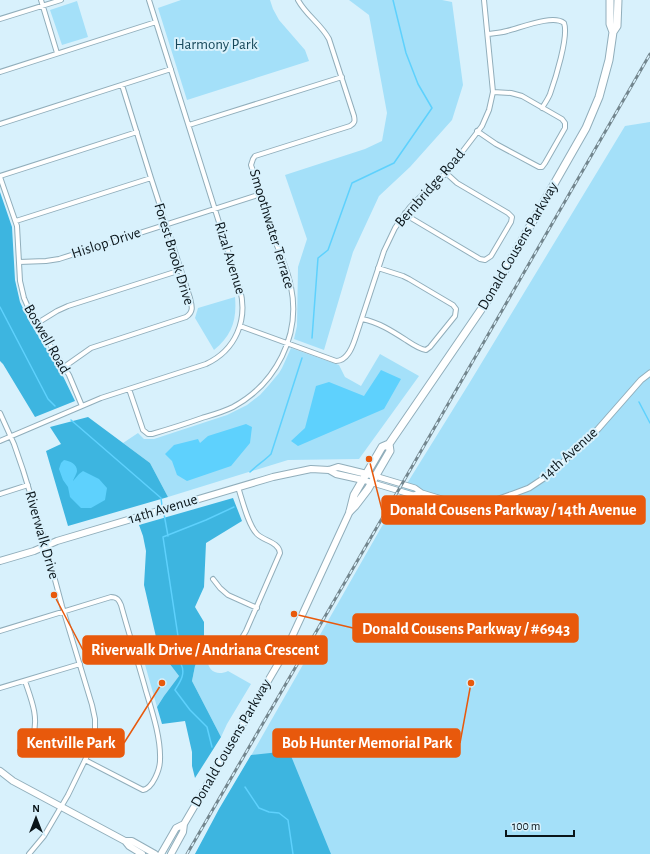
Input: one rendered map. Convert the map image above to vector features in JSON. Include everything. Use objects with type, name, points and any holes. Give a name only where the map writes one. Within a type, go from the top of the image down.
[{"type":"main road","name":"Donald Cousens Parkway","points":[[610,0],[610,24],[613,32]]},
{"type":"main road","name":"Donald Cousens Parkway","points":[[171,854],[183,832],[184,824],[285,652],[350,511],[354,496],[382,446],[389,444],[489,298],[586,128],[599,97],[609,60],[613,32],[617,26],[618,0]]},
{"type":"main road","name":"Donald Cousens Parkway","points":[[350,511],[371,483],[390,451],[389,444]]},
{"type":"main road","name":"14th Avenue","points":[[0,561],[34,551],[58,541],[273,477],[310,469],[329,470],[338,467],[365,477],[375,476]]},
{"type":"main road","points":[[0,770],[12,781],[124,841],[142,854]]},
{"type":"main road","name":"Donald Cousens Parkway","points":[[161,854],[176,828],[184,824]]},
{"type":"main road","points":[[124,841],[132,841],[155,854]]},
{"type":"street","points":[[41,0],[57,54]]},
{"type":"street","points":[[0,19],[61,0]]},
{"type":"street","name":"Rizal Avenue","points":[[0,441],[101,398],[189,370],[209,362],[220,356],[228,348],[240,326],[243,310],[242,295],[149,0]]},
{"type":"street","name":"Smoothwater Terrace","points":[[129,389],[143,430],[148,434],[152,434],[224,411],[244,400],[259,388],[274,371],[283,355],[293,319],[291,287],[251,165],[255,156],[353,124],[355,122],[332,44],[327,34],[302,7],[298,0]]},
{"type":"street","name":"Bernbridge Road","points":[[240,326],[336,361],[340,361],[344,358],[355,339],[378,268],[390,237],[405,213],[446,172],[482,126],[488,113],[492,102],[493,92],[484,0]]},
{"type":"street","points":[[488,34],[505,32],[549,20],[564,23],[565,33],[559,65],[549,95],[542,108]]},
{"type":"street","points":[[0,72],[156,22]]},
{"type":"street","points":[[0,124],[171,69]]},
{"type":"street","points":[[189,125],[342,77]]},
{"type":"street","name":"Forest Brook Drive","points":[[64,367],[91,348],[182,318],[191,313],[192,308],[181,270],[122,84]]},
{"type":"street","points":[[477,131],[496,144],[533,165],[542,167],[565,128],[565,123],[562,120],[522,96],[505,92],[493,92]]},
{"type":"street","points":[[0,176],[137,132]]},
{"type":"street","points":[[405,213],[480,259],[485,260],[491,256],[511,222],[512,217],[508,213],[457,182],[446,172]]},
{"type":"street","name":"Boswell Road","points":[[0,176],[16,221],[20,281],[24,298],[36,324],[69,375],[82,406]]},
{"type":"street","points":[[16,221],[151,178]]},
{"type":"street","name":"Hislop Drive","points":[[19,262],[58,259],[261,194]]},
{"type":"street","points":[[362,320],[382,326],[419,348],[426,350],[455,316],[456,309],[453,305],[399,274],[378,268]]},
{"type":"street","points":[[36,324],[68,306],[181,270]]},
{"type":"street","name":"14th Avenue","points":[[375,476],[415,488],[422,493],[445,500],[480,502],[496,500],[513,494],[529,488],[560,465],[598,429],[641,380],[650,373]]},
{"type":"street","name":"Riverwalk Drive","points":[[0,413],[19,458],[28,485],[95,719],[93,740],[68,795],[44,836],[29,854]]},
{"type":"street","name":"14th Avenue","points":[[365,477],[371,483],[413,496],[422,493]]},
{"type":"street","points":[[0,494],[28,485]]},
{"type":"street","points":[[221,660],[233,653],[237,648],[249,626],[280,553],[277,546],[258,535],[254,530],[238,487]]},
{"type":"street","points":[[213,579],[228,595],[257,608]]},
{"type":"street","points":[[0,632],[111,597],[118,600],[121,605],[155,723],[160,760],[157,773],[151,786],[148,789],[143,790],[85,760]]},
{"type":"street","points":[[0,688],[80,664]]},
{"type":"street","points":[[20,751],[28,746],[32,739],[36,723],[25,681]]},
{"type":"street","points":[[34,849],[38,854]]},
{"type":"green space","name":"Harmony Park","points":[[181,0],[270,0],[279,20],[305,50],[309,61],[187,100],[158,8]]},
{"type":"green space","points":[[349,0],[442,0],[452,2],[463,85],[452,120],[410,167],[379,196],[353,252],[324,350],[294,339],[297,326],[298,267],[307,239],[285,175],[365,149],[382,141],[387,113],[369,15]]},
{"type":"green space","points":[[77,1],[88,37],[62,45],[50,10]]},
{"type":"green space","points":[[650,122],[650,854],[195,854],[398,498],[625,126]]},
{"type":"green space","points":[[235,297],[235,313],[232,326],[225,339],[214,350],[195,318],[198,308]]},
{"type":"green space","points":[[291,348],[339,365],[345,377],[361,386],[380,354],[419,376],[359,459],[288,460],[168,497],[150,463],[123,443],[138,433],[144,439],[154,439],[227,415],[247,405],[260,395],[279,373]]},
{"type":"green space","points":[[206,642],[221,648],[214,651],[210,655],[208,665],[211,669],[215,672],[221,673],[228,671],[251,684],[221,737],[192,681],[195,666]]},
{"type":"green space","points":[[159,650],[179,676],[157,707],[142,654]]},
{"type":"shaded area","points":[[0,192],[12,227],[15,280],[20,302],[29,321],[61,372],[75,401],[35,417],[0,361]]},
{"type":"shaded area","points":[[381,370],[401,379],[384,409],[298,446],[291,441],[305,428],[316,386],[329,382],[364,396]]},
{"type":"shaded area","points":[[88,417],[150,463],[168,497],[68,526],[46,451],[61,444],[50,427]]},
{"type":"shaded area","points":[[246,424],[252,427],[250,443],[231,466],[187,481],[177,475],[172,461],[165,454],[174,445],[198,439],[200,443],[208,436]]},
{"type":"shaded area","points":[[64,460],[71,462],[76,466],[77,472],[73,481],[83,471],[99,479],[107,488],[105,500],[91,508],[81,508],[70,497],[68,487],[63,480],[59,469]]},
{"type":"shaded area","points":[[233,498],[242,521],[206,543],[204,587],[195,607],[204,622],[204,642],[206,642],[195,666],[192,681],[221,737],[195,778],[192,766],[192,752],[185,721],[162,724],[157,707],[179,676],[159,650],[144,585],[146,551],[139,525]]},
{"type":"shaded area","points":[[289,751],[331,854],[195,854],[219,809],[251,755]]},
{"type":"waterway","points":[[312,338],[318,258],[328,250],[352,183],[394,163],[432,108],[418,84],[406,53],[393,0]]},
{"type":"waterway","points":[[0,307],[48,399],[55,406]]},
{"type":"waterway","points":[[250,472],[271,454],[302,358]]},
{"type":"waterway","points":[[639,402],[650,423]]},
{"type":"waterway","points":[[71,420],[161,498],[162,506]]},
{"type":"waterway","points":[[212,747],[207,727],[190,710],[175,690],[182,678],[183,671],[179,659],[181,656],[163,537],[234,507]]},
{"type":"waterway","points":[[164,514],[168,536]]},
{"type":"waterway","points":[[245,787],[259,808],[269,812],[279,813],[288,820],[293,854]]},
{"type":"railway","points":[[187,854],[650,54]]},
{"type":"place","name":"Donald Cousens Parkway / 14th Avenue","points":[[369,459]]},
{"type":"place","name":"Riverwalk Drive / Andriana Crescent","points":[[54,595]]},
{"type":"place","name":"Donald Cousens Parkway / #6943","points":[[294,614]]},
{"type":"place","name":"Kentville Park","points":[[162,683]]},
{"type":"place","name":"Bob Hunter Memorial Park","points":[[471,683]]}]
